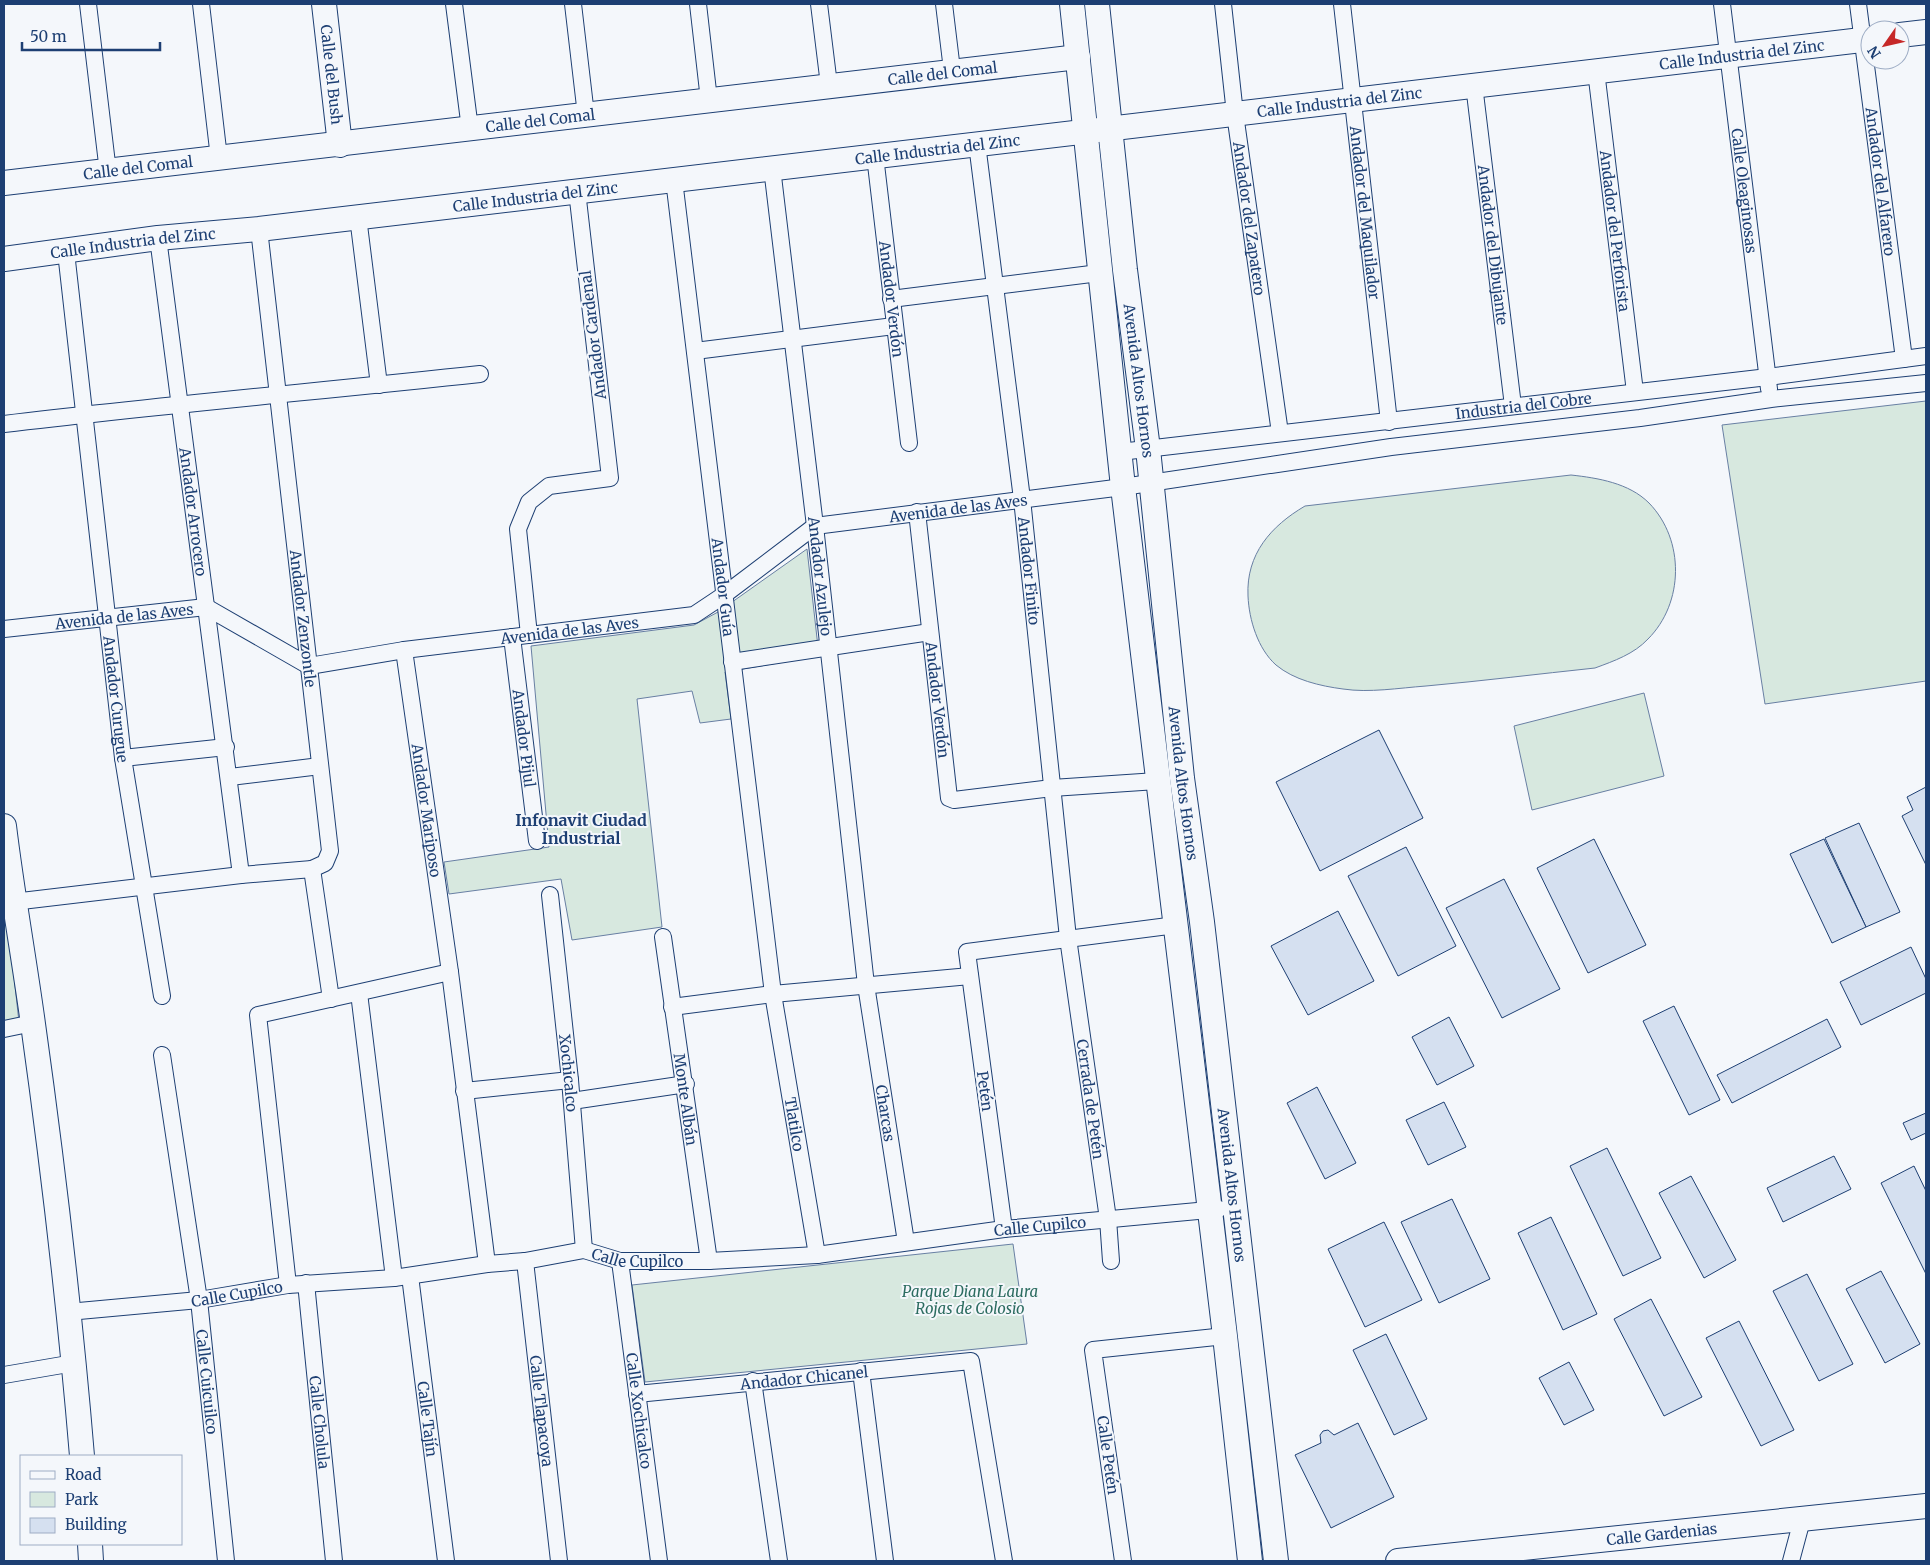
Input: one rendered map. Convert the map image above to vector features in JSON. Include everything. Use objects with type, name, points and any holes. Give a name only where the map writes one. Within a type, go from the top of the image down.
[{"type":"street","points":[[88,4],[108,172]]},
{"type":"street","points":[[201,4],[219,158]]},
{"type":"street","name":"Calle del Bush","points":[[324,4],[340,145]]},
{"type":"street","points":[[454,4],[470,129]]},
{"type":"street","points":[[574,4],[586,115]]},
{"type":"street","points":[[698,4],[709,100]]},
{"type":"street","points":[[819,4],[829,85]]},
{"type":"street","points":[[944,4],[952,70]]},
{"type":"street","name":"Avenida Altos Hornos","points":[[1072,4],[1078,57],[1098,130],[1125,270],[1152,481],[1182,778],[1202,922],[1276,1561]]},
{"type":"street","name":"Avenida Altos Hornos","points":[[1096,4],[1102,54],[1098,130],[1099,273],[1157,781],[1176,925],[1250,1561]]},
{"type":"street","name":"Andador del Zapatero","points":[[1223,4],[1235,114],[1280,433]]},
{"type":"street","name":"Andador del Maquilador","points":[[1342,4],[1390,422]]},
{"type":"street","name":"Calle Oleaginosas","points":[[1722,4],[1771,399]]},
{"type":"street","name":"Andador del Alfarero","points":[[1858,4],[1862,20]]},
{"type":"street","points":[[1910,34],[1926,32]]},
{"type":"street","name":"Calle Industria del Zinc","points":[[4,259],[158,238],[259,229],[1860,40]]},
{"type":"street","points":[[1078,57],[1102,54]]},
{"type":"street","name":"Calle del Comal","points":[[4,183],[340,145],[952,70],[1078,57]]},
{"type":"street","name":"Andador del Alfarero","points":[[1870,70],[1904,358]]},
{"type":"street","name":"Andador del Perforista","points":[[1596,71],[1635,392]]},
{"type":"street","name":"Andador del Dibujante","points":[[1474,85],[1513,406]]},
{"type":"street","name":"Andador Finito","points":[[978,144],[994,287],[1022,499],[1068,938]]},
{"type":"street","name":"Andador Verdón","points":[[875,156],[909,443]]},
{"type":"street","name":"Andador Azulejo","points":[[772,168],[791,339],[815,526],[866,985]]},
{"type":"street","name":"Andador Guía","points":[[674,180],[773,994]]},
{"type":"street","name":"Andador Cardenal","points":[[529,635],[518,529],[529,502],[549,486],[610,478],[577,191]]},
{"type":"street","points":[[358,217],[378,385]]},
{"type":"street","name":"Andador Zenzontle","points":[[259,229],[330,851],[325,863],[312,869]]},
{"type":"street","name":"Andador Arrocero","points":[[158,238],[242,875]]},
{"type":"street","name":"Andador Curugue","points":[[66,252],[123,758],[162,996]]},
{"type":"street","points":[[891,299],[1099,273]]},
{"type":"street","points":[[695,351],[894,326]]},
{"type":"street","name":"Industria del Cobre","points":[[1120,452],[1768,377],[1926,356]]},
{"type":"street","points":[[4,424],[180,403],[480,374]]},
{"type":"street","name":"Industria del Cobre","points":[[1123,486],[1391,447],[1640,418],[1771,399],[1926,383]]},
{"type":"street","name":"Avenida de las Aves","points":[[4,629],[206,607],[309,666],[404,650],[694,615],[724,595],[815,526],[1123,486]]},
{"type":"street","name":"Andador Verdón","points":[[917,512],[949,798],[954,800],[1052,788]]},
{"type":"street","points":[[732,662],[827,646],[930,632]]},
{"type":"street","name":"Andador Pijul","points":[[512,637],[537,841]]},
{"type":"street","name":"Andador Mariposo","points":[[404,650],[450,972]]},
{"type":"street","points":[[123,758],[226,747]]},
{"type":"street","points":[[230,777],[320,766]]},
{"type":"street","points":[[1052,788],[1157,781]]},
{"type":"street","points":[[4,826],[13,902],[33,1023],[74,1363],[82,1455]]},
{"type":"street","points":[[13,902],[242,875],[312,869],[330,999]]},
{"type":"street","name":"Xochicalco","points":[[550,895],[570,1080],[584,1250]]},
{"type":"street","points":[[1068,938],[1176,925]]},
{"type":"street","name":"Monte Albán","points":[[663,937],[672,1007],[686,1084],[709,1261]]},
{"type":"street","name":"Petén","points":[[1004,1229],[967,952],[1068,938]]},
{"type":"street","name":"Cerrada de Petén","points":[[1068,938],[1108,1219],[1111,1261]]},
{"type":"street","points":[[288,1285],[258,1015],[360,994],[450,972],[487,1264]]},
{"type":"street","points":[[672,1007],[773,994],[970,976]]},
{"type":"street","name":"Charcas","points":[[866,985],[906,1242]]},
{"type":"street","points":[[360,994],[394,1278]]},
{"type":"street","name":"Tlatilco","points":[[773,994],[817,1255]]},
{"type":"street","points":[[4,1029],[33,1023]]},
{"type":"street","name":"Calle Cuicuilco","points":[[162,1055],[199,1300],[226,1561]]},
{"type":"street","points":[[464,1091],[570,1080]]},
{"type":"street","points":[[572,1101],[686,1084]]},
{"type":"street","name":"Calle Cupilco","points":[[68,1312],[199,1300],[306,1283],[394,1278],[487,1264],[525,1261],[584,1250],[620,1261],[709,1261],[817,1255],[1004,1229],[1234,1207]]},
{"type":"street","name":"Calle Tlapacoya","points":[[525,1261],[559,1561]]},
{"type":"street","name":"Calle Xochicalco","points":[[620,1261],[659,1561]]},
{"type":"street","name":"Calle Tajín","points":[[410,1276],[446,1561]]},
{"type":"street","name":"Calle Cholula","points":[[306,1283],[334,1561]]},
{"type":"street","name":"Calle Petén","points":[[1123,1561],[1093,1350],[1225,1336]]},
{"type":"street","name":"Andador Chicanel","points":[[638,1394],[753,1381],[971,1361],[1004,1561]]},
{"type":"street","points":[[4,1375],[74,1363]]},
{"type":"street","points":[[861,1371],[885,1561]]},
{"type":"street","points":[[753,1381],[779,1561]]},
{"type":"street","name":"Calle Gardenias","points":[[1398,1561],[1926,1506]]},
{"type":"street","points":[[1791,1561],[1802,1520]]},
{"type":"street","points":[[90,1545],[92,1561]]},
{"type":"green space","points":[[1926,401],[1926,681],[1765,704],[1722,425]]},
{"type":"green space","points":[[1571,475],[1602,480],[1623,486],[1641,496],[1661,518],[1669,535],[1674,553],[1674,590],[1660,624],[1648,639],[1630,653],[1595,668],[1384,690],[1363,690],[1325,686],[1291,675],[1276,665],[1259,642],[1253,624],[1248,596],[1248,581],[1251,567],[1256,554],[1271,532],[1305,506]]},
{"type":"green space","points":[[807,549],[819,656],[725,672],[731,719],[700,723],[692,691],[637,699],[662,927],[572,940],[561,879],[449,894],[444,862],[549,847],[531,646],[694,625],[718,612]]},
{"type":"green space","points":[[1644,693],[1664,776],[1532,810],[1514,726]]},
{"type":"green space","points":[[4,885],[19,1022],[4,1026]]},
{"type":"green space","name":"Parque Diana Laura Rojas de Colosio","points":[[1013,1244],[1027,1344],[645,1382],[632,1285]]},
{"type":"building","points":[[1379,730],[1423,818],[1320,871],[1276,782]]},
{"type":"building","points":[[1926,787],[1926,865],[1902,816],[1913,810],[1907,797]]},
{"type":"building","points":[[1859,823],[1900,912],[1866,927],[1825,838]]},
{"type":"building","points":[[1594,839],[1646,945],[1588,973],[1537,868]]},
{"type":"building","points":[[1824,839],[1866,927],[1832,943],[1790,854]]},
{"type":"building","points":[[1406,847],[1456,946],[1398,976],[1348,876]]},
{"type":"building","points":[[1504,879],[1560,989],[1502,1018],[1446,908]]},
{"type":"building","points":[[1338,911],[1374,981],[1308,1015],[1271,946]]},
{"type":"building","points":[[1911,947],[1926,979],[1926,993],[1861,1025],[1840,982]]},
{"type":"building","points":[[1674,1006],[1720,1100],[1689,1115],[1643,1021]]},
{"type":"building","points":[[1449,1017],[1474,1066],[1437,1085],[1412,1037]]},
{"type":"building","points":[[1827,1019],[1841,1047],[1732,1103],[1717,1075]]},
{"type":"building","points":[[1317,1087],[1356,1163],[1325,1179],[1287,1103]]},
{"type":"building","points":[[1444,1102],[1466,1147],[1428,1165],[1406,1120]]},
{"type":"building","points":[[1926,1113],[1926,1133],[1911,1140],[1903,1123]]},
{"type":"building","points":[[1607,1148],[1661,1258],[1623,1276],[1570,1166]]},
{"type":"building","points":[[1834,1156],[1851,1189],[1783,1222],[1767,1188]]},
{"type":"building","points":[[1914,1166],[1926,1191],[1926,1274],[1881,1183]]},
{"type":"building","points":[[1691,1176],[1736,1260],[1704,1278],[1659,1193]]},
{"type":"building","points":[[1452,1199],[1490,1279],[1439,1303],[1401,1222]]},
{"type":"building","points":[[1551,1217],[1597,1314],[1563,1330],[1518,1233]]},
{"type":"building","points":[[1384,1222],[1422,1300],[1365,1327],[1328,1249]]},
{"type":"building","points":[[1881,1271],[1920,1344],[1885,1363],[1846,1289]]},
{"type":"building","points":[[1807,1274],[1853,1364],[1819,1381],[1773,1291]]},
{"type":"building","points":[[1651,1299],[1702,1397],[1664,1416],[1614,1319]]},
{"type":"building","points":[[1739,1321],[1794,1430],[1761,1446],[1706,1338]]},
{"type":"building","points":[[1386,1334],[1427,1419],[1394,1435],[1353,1350]]},
{"type":"building","points":[[1569,1362],[1594,1410],[1564,1425],[1539,1378]]},
{"type":"building","points":[[1358,1423],[1394,1497],[1331,1528],[1295,1455],[1321,1443],[1320,1435],[1323,1431],[1328,1430],[1334,1435]]},
{"type":"district","name":"Infonavit Ciudad Industrial","points":[[581,829]]}]
